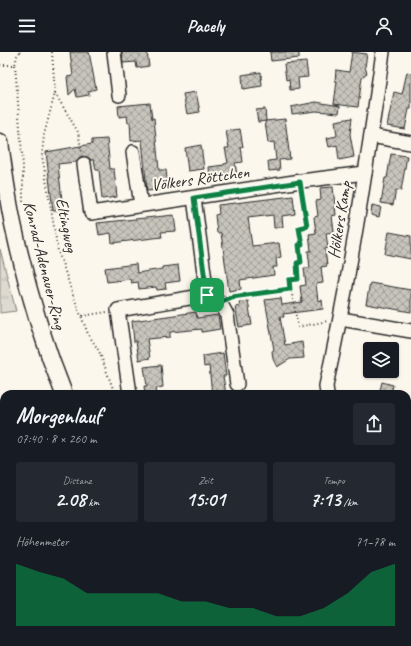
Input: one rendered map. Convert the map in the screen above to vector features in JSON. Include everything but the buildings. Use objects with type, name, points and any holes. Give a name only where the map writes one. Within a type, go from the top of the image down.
[{"type":"main road","name":"Konrad-Adenauer-Ring","points":[[0,142],[9,206],[21,261],[38,321],[63,390]]},
{"type":"street","points":[[114,52],[120,95]]},
{"type":"street","name":"Hölkers Kamp","points":[[326,390],[326,386],[341,319],[383,52]]},
{"type":"street","points":[[371,136],[411,143]]},
{"type":"street","points":[[133,152],[141,205]]},
{"type":"street","name":"Völkers Röttchen","points":[[84,164],[91,213],[365,173]]},
{"type":"street","points":[[194,198],[207,295]]},
{"type":"street","points":[[129,390],[118,310],[207,295],[220,302],[227,315],[237,384]]},
{"type":"street","points":[[341,319],[411,331]]},
{"type":"path","points":[[20,52],[14,65],[23,166],[23,203]]},
{"type":"path","name":"Eltingweg","points":[[52,52],[55,93],[44,135],[42,155],[58,251],[88,334],[98,351],[113,390]]},
{"type":"path","points":[[0,65],[14,65]]},
{"type":"path","points":[[55,93],[78,132],[84,164]]},
{"type":"path","points":[[300,182],[307,226],[299,228],[302,245],[299,245],[301,262],[297,263],[298,279],[289,280],[298,327],[341,319]]},
{"type":"path","points":[[220,302],[232,297],[290,289]]},
{"type":"path","points":[[82,316],[118,310]]},
{"type":"green space","points":[[0,249],[16,311],[0,313]]},
{"type":"route","points":[[300,182],[307,226],[299,228],[302,245],[299,245],[301,262],[297,263],[298,279],[289,280],[290,289],[232,297],[220,302],[207,295],[194,198],[300,182]]}]
